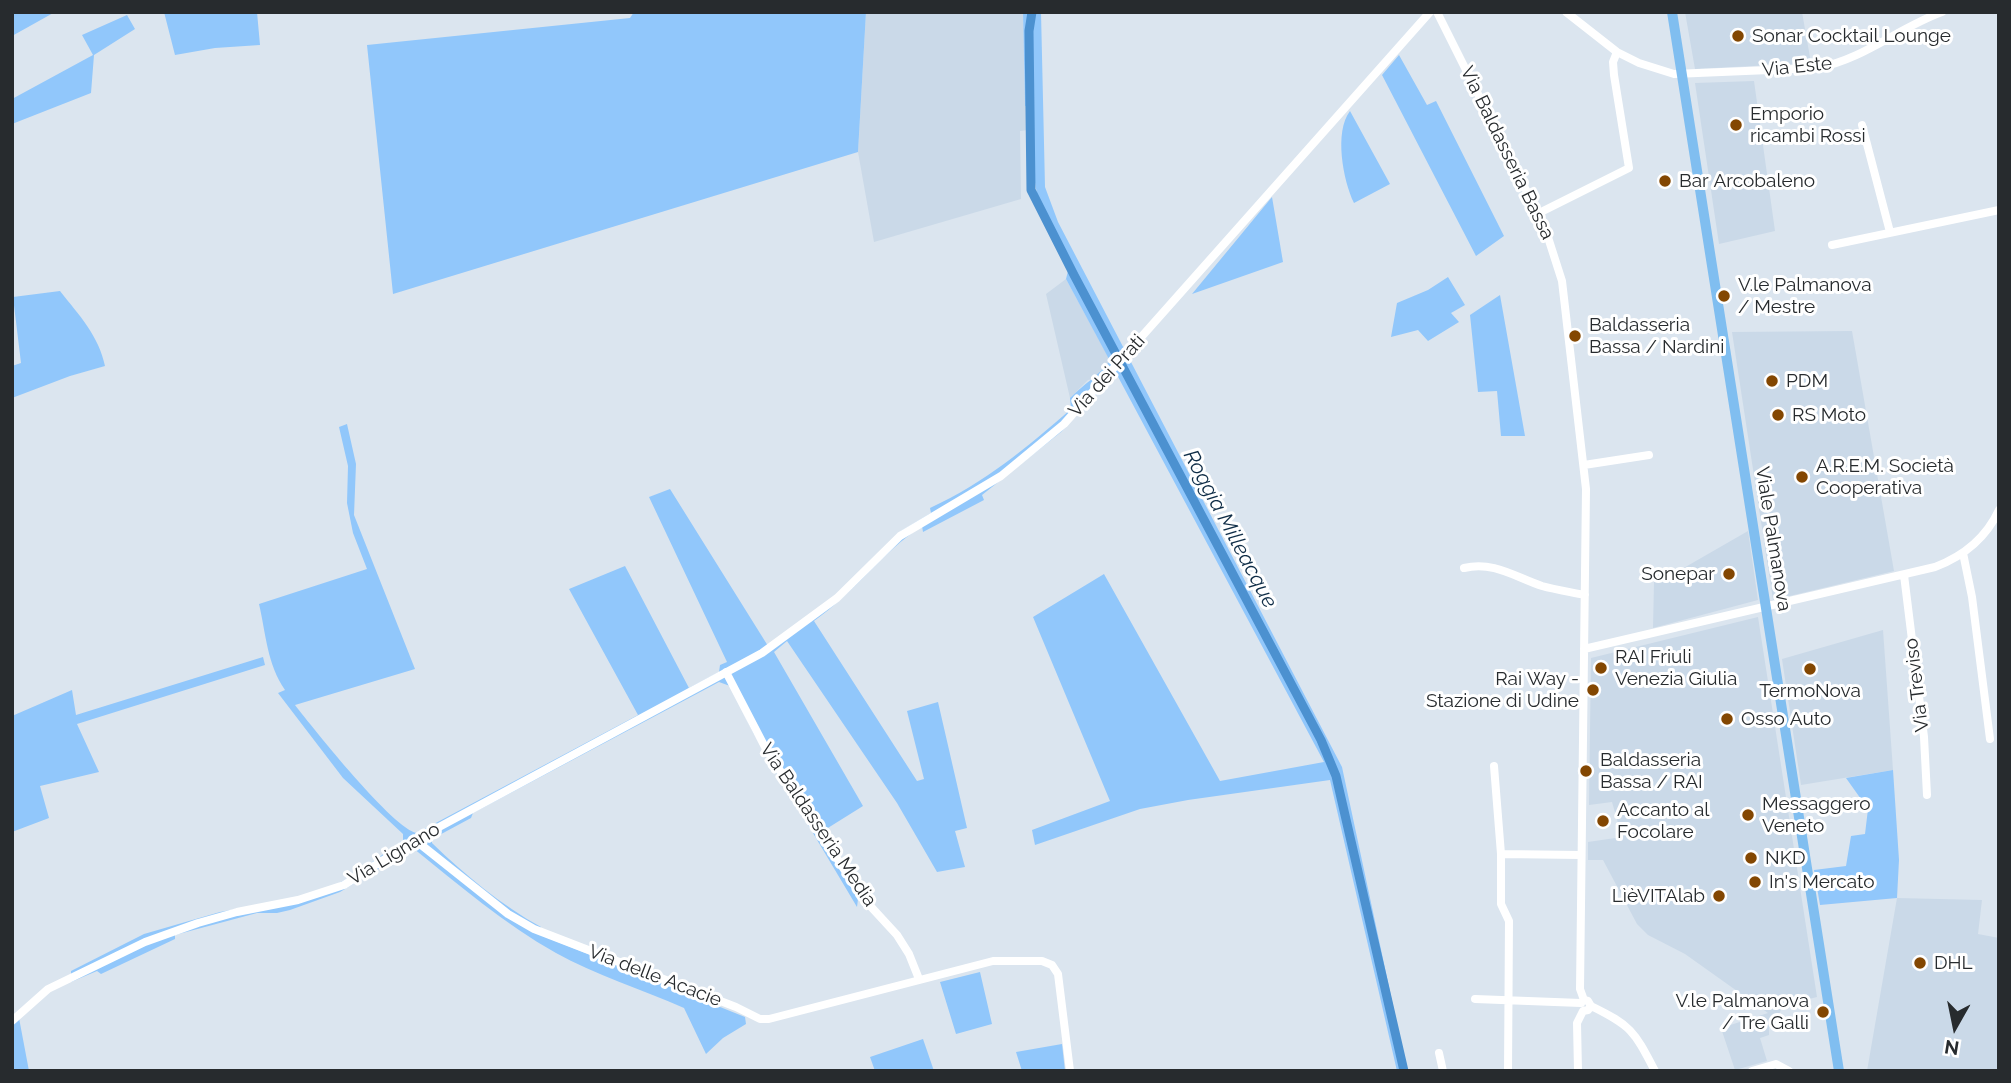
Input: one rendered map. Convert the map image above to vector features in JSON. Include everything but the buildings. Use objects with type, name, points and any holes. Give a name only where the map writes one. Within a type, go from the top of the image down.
[{"type":"main road","name":"Viale Palmanova","points":[[1672,12],[1839,1071]]},
{"type":"street","name":"Via dei Prati","points":[[726,672],[762,653],[837,598],[900,536],[1001,476],[1064,424],[1430,12]]},
{"type":"street","name":"Via Baldasseria Bassa","points":[[1437,12],[1539,213],[1562,281],[1584,465],[1586,511],[1580,989],[1585,1005],[1577,1023],[1578,1071]]},
{"type":"street","name":"Via Este","points":[[1566,12],[1617,52],[1650,67],[1682,75],[1832,65],[1861,55],[1911,25],[1942,12]]},
{"type":"street","points":[[1539,213],[1629,167],[1614,75],[1613,62],[1617,52]]},
{"type":"street","points":[[1862,125],[1890,232]]},
{"type":"street","points":[[1832,245],[1999,210]]},
{"type":"street","points":[[1584,465],[1649,455]]},
{"type":"street","points":[[1584,649],[1935,567],[1963,554],[1983,536],[1999,510]]},
{"type":"street","points":[[1963,554],[1972,597],[1990,739]]},
{"type":"street","points":[[1464,568],[1479,565],[1494,567],[1540,585],[1585,595]]},
{"type":"street","name":"Via Treviso","points":[[1903,575],[1924,737],[1927,795]]},
{"type":"street","name":"Via Lignano","points":[[12,1021],[48,989],[145,942],[198,923],[298,900],[344,885],[415,840],[726,672]]},
{"type":"street","name":"Via Baldasseria Media","points":[[726,672],[766,749],[862,897],[897,934],[919,979]]},
{"type":"street","points":[[1494,766],[1501,854],[1501,904],[1509,921],[1508,1071]]},
{"type":"street","name":"Via delle Acacie","points":[[415,840],[508,914],[534,929],[736,1007],[760,1019],[769,1019],[919,979]]},
{"type":"street","points":[[1501,854],[1581,855]]},
{"type":"street","points":[[919,979],[993,961],[1033,960],[1052,965],[1058,974],[1070,1071]]},
{"type":"street","points":[[1475,999],[1585,1005],[1610,1015],[1627,1026],[1655,1071]]},
{"type":"street","points":[[1439,1053],[1443,1071]]},
{"type":"street","points":[[1752,1071],[1776,1064],[1789,1071]]},
{"type":"shaded area","points":[[12,12],[55,12],[12,36]]},
{"type":"shaded area","points":[[164,12],[257,12],[260,45],[215,48],[175,55]]},
{"type":"shaded area","points":[[634,12],[866,12],[858,152],[393,294],[367,45],[630,18]]},
{"type":"shaded area","points":[[866,12],[1023,12],[1028,130],[1020,131],[1021,199],[874,242],[858,152]]},
{"type":"shaded area","points":[[1023,12],[1041,12],[1045,187],[1058,222],[1342,767],[1407,1071],[1397,1071],[1330,780],[1140,809],[1035,845],[1032,830],[1110,801],[1033,617],[1104,574],[1220,781],[1324,762],[1116,373],[1061,432],[982,495],[984,500],[923,532],[922,526],[814,621],[917,781],[924,779],[907,711],[938,702],[967,828],[955,831],[965,867],[937,872],[897,803],[787,641],[774,652],[863,806],[823,831],[859,891],[857,907],[754,734],[730,686],[719,682],[473,813],[471,818],[432,839],[432,843],[484,889],[541,927],[538,934],[745,1017],[746,1024],[723,1038],[706,1054],[684,1008],[586,968],[537,942],[482,903],[413,848],[340,892],[290,910],[257,913],[175,935],[175,939],[101,974],[97,971],[71,982],[71,971],[144,934],[220,912],[296,898],[334,886],[403,840],[403,834],[343,778],[278,693],[285,690],[274,670],[259,604],[367,569],[353,533],[347,503],[348,466],[339,427],[347,424],[356,464],[354,515],[415,669],[295,705],[373,797],[406,828],[417,833],[638,715],[569,589],[625,566],[689,688],[719,672],[720,665],[727,662],[649,497],[670,489],[768,646],[840,592],[901,531],[931,513],[930,508],[987,476],[1071,409],[1070,398],[1110,361],[1066,279],[1068,271],[1032,196],[1037,194],[1034,177],[1034,106],[1025,106]]},
{"type":"shaded area","points":[[1685,12],[1802,12],[1811,63],[1695,69]]},
{"type":"shaded area","points":[[127,15],[135,29],[94,55],[91,93],[12,124],[12,99],[93,55],[82,35]]},
{"type":"shaded area","points":[[1399,55],[1427,105],[1436,101],[1504,236],[1476,256],[1382,75]]},
{"type":"shaded area","points":[[1754,81],[1775,231],[1719,244],[1695,83]]},
{"type":"shaded area","points":[[1350,111],[1390,184],[1354,203],[1346,182],[1341,143],[1345,120]]},
{"type":"shaded area","points":[[1272,197],[1283,262],[1192,294]]},
{"type":"shaded area","points":[[1448,277],[1465,305],[1451,313],[1459,322],[1428,341],[1418,330],[1391,337],[1397,303],[1428,290]]},
{"type":"shaded area","points":[[1066,279],[1111,362],[1096,378],[1088,380],[1070,398],[1046,294]]},
{"type":"shaded area","points":[[60,291],[93,335],[105,366],[12,398],[12,366],[21,363],[13,297]]},
{"type":"shaded area","points":[[1500,295],[1525,436],[1501,436],[1497,391],[1478,392],[1470,315]]},
{"type":"shaded area","points":[[1852,331],[1894,571],[1773,600],[1732,332]]},
{"type":"shaded area","points":[[1748,531],[1758,600],[1653,628],[1654,582],[1675,573]]},
{"type":"shaded area","points":[[1758,617],[1817,997],[1782,1006],[1777,1021],[1769,1028],[1769,1035],[1760,1038],[1767,1061],[1735,1070],[1721,1028],[1768,1013],[1685,954],[1648,935],[1637,924],[1603,860],[1588,860],[1588,842],[1622,837],[1612,802],[1589,805],[1591,658]]},
{"type":"shaded area","points":[[1883,630],[1893,770],[1801,785],[1782,659]]},
{"type":"shaded area","points":[[263,657],[265,665],[77,724],[99,772],[40,786],[49,818],[12,832],[12,716],[72,690],[76,715]]},
{"type":"shaded area","points":[[1893,770],[1899,860],[1897,898],[1820,905],[1814,870],[1846,866],[1851,836],[1865,834],[1868,809],[1846,778]]},
{"type":"shaded area","points":[[1897,898],[1982,900],[1978,934],[1999,938],[1999,1071],[1867,1071]]},
{"type":"shaded area","points":[[980,972],[992,1024],[956,1034],[940,982]]},
{"type":"shaded area","points":[[19,1018],[29,1071],[12,1071],[12,1026]]},
{"type":"shaded area","points":[[923,1039],[934,1071],[875,1071],[870,1057]]},
{"type":"shaded area","points":[[1062,1044],[1065,1071],[1022,1071],[1016,1052]]},
{"type":"waterway","name":"Roggia Milleacque","points":[[1032,12],[1029,31],[1031,190],[1321,740],[1336,776],[1404,1071]]},
{"type":"place","name":"Sonar Cocktail Lounge","points":[[1738,36]]},
{"type":"place","name":"Emporio ricambi Rossi","points":[[1736,125]]},
{"type":"place","name":"Bar Arcobaleno","points":[[1665,181]]},
{"type":"place","name":"V.le Palmanova / Mestre","points":[[1724,296]]},
{"type":"place","name":"Baldasseria Bassa / Nardini","points":[[1575,336]]},
{"type":"place","name":"PDM","points":[[1772,381]]},
{"type":"place","name":"RS Moto","points":[[1778,415]]},
{"type":"place","name":"A.R.E.M. Società Cooperativa","points":[[1802,477]]},
{"type":"place","name":"Sonepar","points":[[1729,574]]},
{"type":"place","name":"RAI Friuli Venezia Giulia","points":[[1601,668]]},
{"type":"place","name":"TermoNova","points":[[1810,669]]},
{"type":"place","name":"Rai Way - Stazione di Udine","points":[[1593,690]]},
{"type":"place","name":"Osso Auto","points":[[1727,719]]},
{"type":"place","name":"Baldasseria Bassa / RAI","points":[[1586,771]]},
{"type":"place","name":"Messaggero Veneto","points":[[1748,815]]},
{"type":"place","name":"Accanto al Focolare","points":[[1603,821]]},
{"type":"place","name":"NKD","points":[[1751,858]]},
{"type":"place","name":"In's Mercato","points":[[1755,882]]},
{"type":"place","name":"LìèVITAlab","points":[[1719,896]]},
{"type":"place","name":"DHL","points":[[1920,963]]},
{"type":"place","name":"V.le Palmanova / Tre Galli","points":[[1823,1012]]}]
